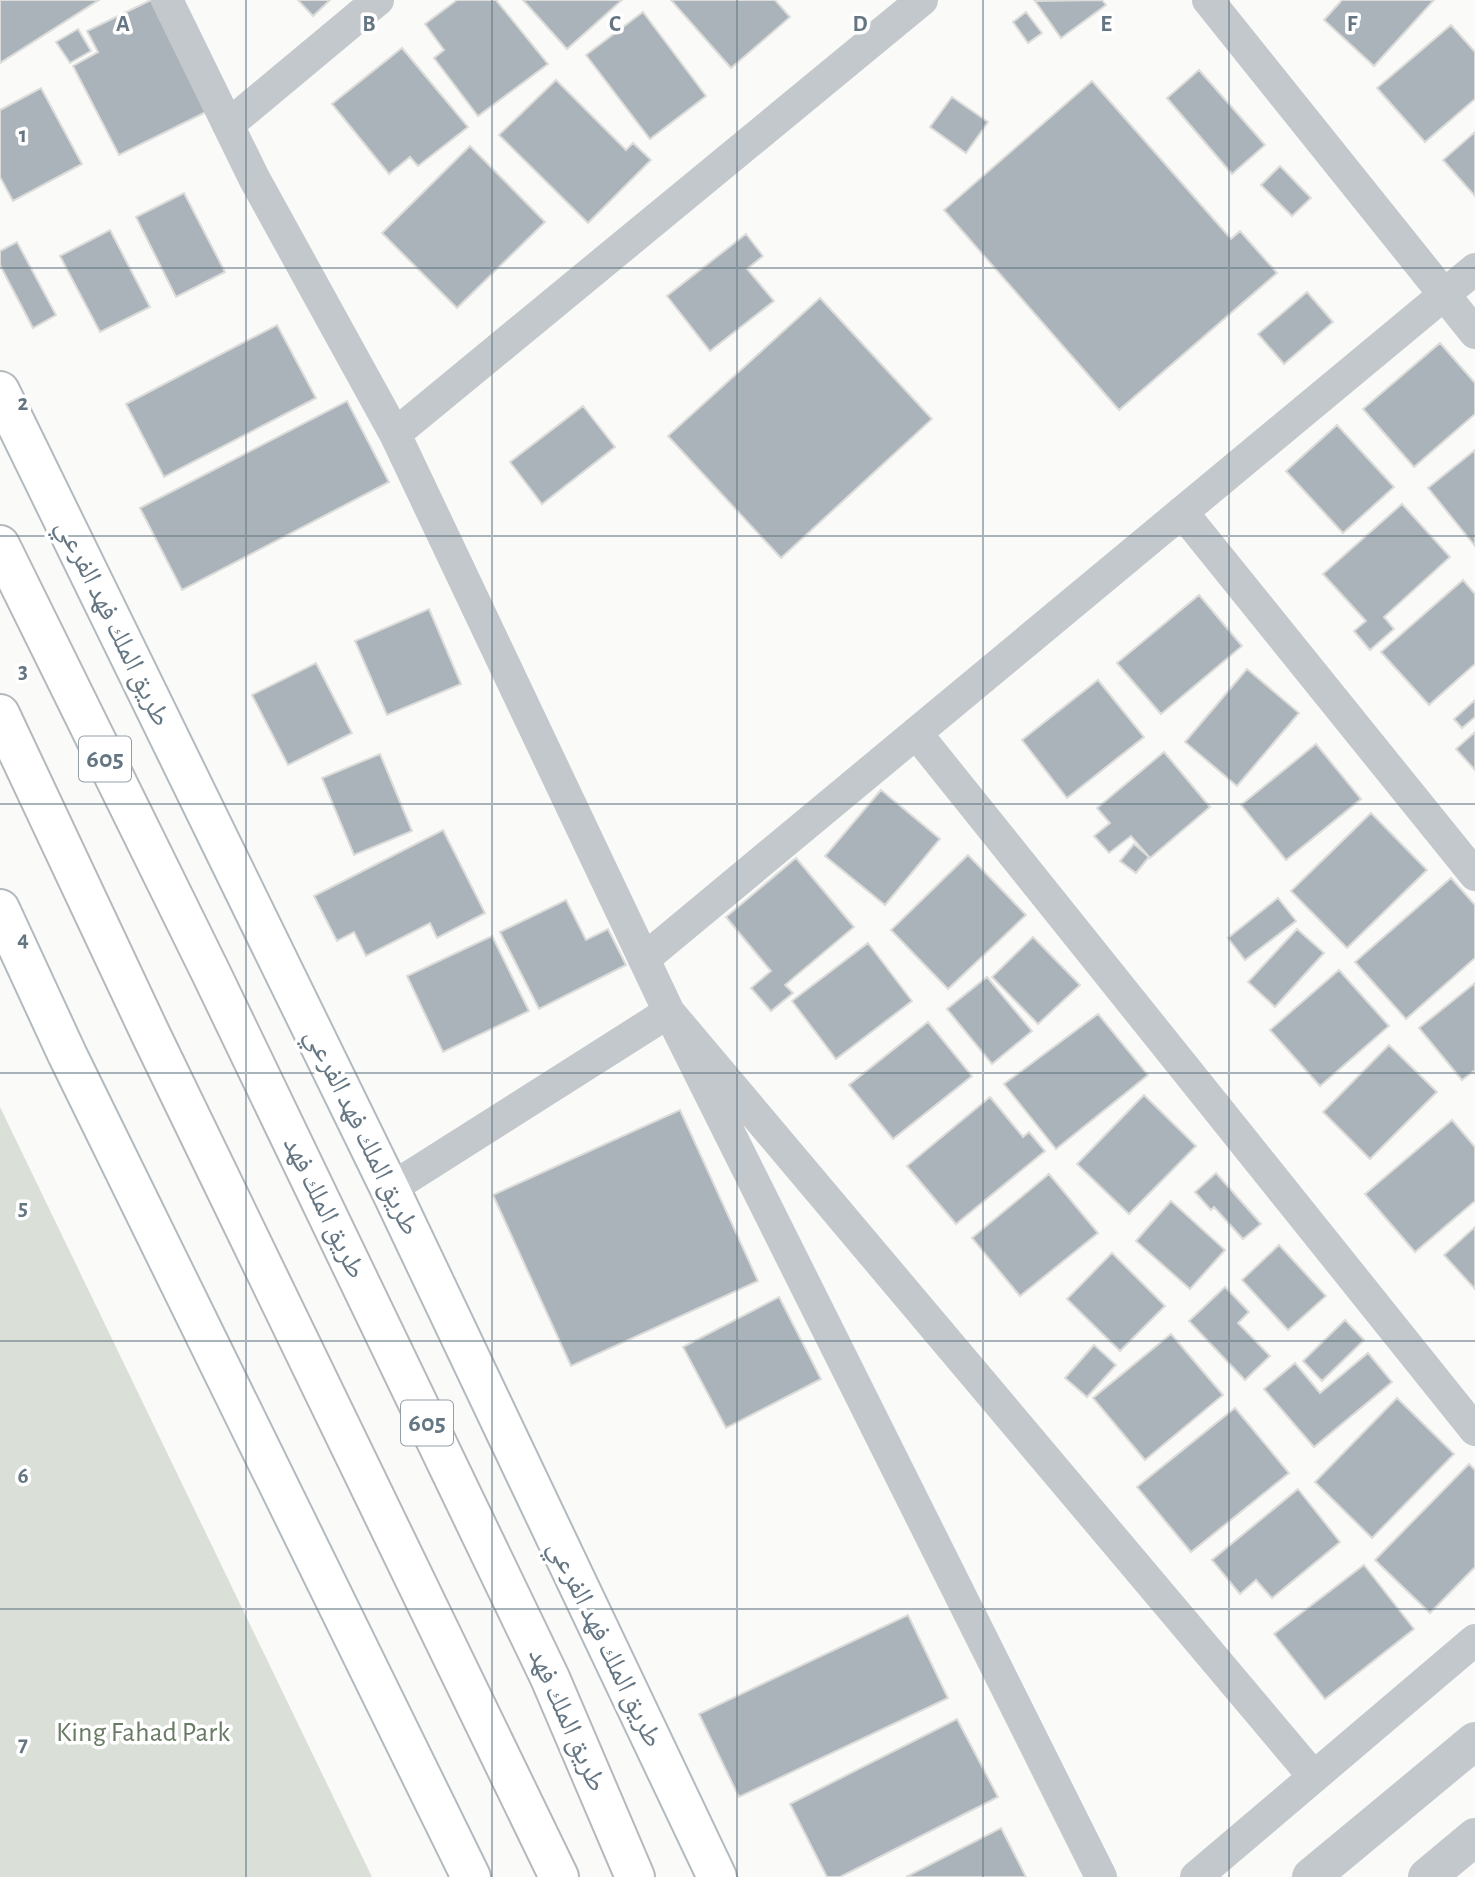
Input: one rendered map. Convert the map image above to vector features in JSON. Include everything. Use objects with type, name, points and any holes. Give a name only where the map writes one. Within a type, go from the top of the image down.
[{"type":"main road","name":"طريق الملك فهد الفرعي","points":[[0,391],[390,1189],[717,1877]]},
{"type":"main road","name":"طريق الملك فهد","points":[[0,545],[211,973],[550,1678],[635,1877]]},
{"type":"main road","points":[[0,714],[151,1035],[558,1877]]},
{"type":"main road","points":[[0,909],[73,1067],[471,1877]]},
{"type":"street","points":[[167,0],[254,178],[395,434],[669,1012],[1101,1877]]},
{"type":"street","points":[[228,125],[378,0]]},
{"type":"street","points":[[395,434],[922,0]]},
{"type":"street","points":[[1208,0],[1475,333]]},
{"type":"street","points":[[644,959],[1475,268]]},
{"type":"street","points":[[1182,512],[1475,875]]},
{"type":"street","points":[[916,733],[1475,1430]]},
{"type":"street","points":[[390,1189],[669,1012]]},
{"type":"street","points":[[669,1012],[1314,1777]]},
{"type":"street","points":[[1196,1877],[1475,1640]]},
{"type":"street","points":[[1311,1877],[1475,1741]]},
{"type":"street","points":[[1427,1877],[1475,1837]]},
{"type":"green space","name":"King Fahad Park","points":[[0,1107],[372,1877],[0,1877]]},
{"type":"building","points":[[0,0],[99,0],[0,63]]},
{"type":"building","points":[[151,0],[208,111],[119,155],[73,66],[98,52],[87,31]]},
{"type":"building","points":[[298,0],[330,0],[313,16]]},
{"type":"building","points":[[457,0],[496,0],[548,64],[478,116],[434,58],[444,50],[425,24]]},
{"type":"building","points":[[523,0],[622,0],[567,49]]},
{"type":"building","points":[[671,0],[775,0],[790,17],[731,68]]},
{"type":"building","points":[[1102,0],[1106,5],[1061,38],[1035,1]]},
{"type":"building","points":[[1342,0],[1434,0],[1374,66],[1324,20]]},
{"type":"building","points":[[643,12],[706,96],[650,139],[586,55]]},
{"type":"building","points":[[1026,12],[1042,33],[1028,43],[1013,22]]},
{"type":"building","points":[[1451,25],[1475,52],[1475,99],[1425,142],[1377,88]]},
{"type":"building","points":[[78,29],[91,51],[70,63],[56,42]]},
{"type":"building","points":[[402,48],[468,127],[418,166],[410,157],[389,174],[332,104]]},
{"type":"building","points":[[1199,70],[1265,145],[1232,174],[1167,98]]},
{"type":"building","points":[[556,80],[626,150],[633,143],[651,160],[588,223],[499,135]]},
{"type":"building","points":[[1092,81],[1231,239],[1240,231],[1277,273],[1119,410],[944,210]]},
{"type":"building","points":[[41,88],[82,164],[13,201],[0,177],[0,110]]},
{"type":"building","points":[[952,97],[988,122],[966,153],[930,127]]},
{"type":"building","points":[[1475,132],[1475,196],[1443,160]]},
{"type":"building","points":[[470,146],[545,222],[457,308],[382,233]]},
{"type":"building","points":[[1280,166],[1311,198],[1292,216],[1261,185]]},
{"type":"building","points":[[184,193],[225,272],[176,297],[136,217]]},
{"type":"building","points":[[110,230],[150,307],[100,332],[60,256]]},
{"type":"building","points":[[746,234],[763,256],[747,269],[774,301],[710,351],[667,296]]},
{"type":"building","points":[[17,242],[56,315],[33,328],[0,265],[0,251]]},
{"type":"building","points":[[1307,292],[1333,322],[1284,364],[1258,334]]},
{"type":"building","points":[[820,298],[932,419],[781,558],[668,436]]},
{"type":"building","points":[[277,325],[316,398],[164,477],[126,404]]},
{"type":"building","points":[[1440,343],[1475,383],[1475,414],[1414,467],[1363,409]]},
{"type":"building","points":[[347,401],[389,482],[182,590],[140,508]]},
{"type":"building","points":[[583,406],[615,447],[542,504],[510,462]]},
{"type":"building","points":[[1337,425],[1394,487],[1343,533],[1286,471]]},
{"type":"building","points":[[1475,450],[1475,546],[1428,488]]},
{"type":"building","points":[[1402,504],[1450,557],[1384,617],[1394,629],[1370,650],[1354,631],[1366,621],[1323,574]]},
{"type":"building","points":[[1463,580],[1475,594],[1475,664],[1429,705],[1381,652]]},
{"type":"building","points":[[1199,595],[1242,646],[1161,714],[1117,663]]},
{"type":"building","points":[[429,609],[461,684],[387,715],[355,641]]},
{"type":"building","points":[[316,663],[352,733],[288,765],[252,695]]},
{"type":"building","points":[[1247,669],[1299,713],[1237,786],[1185,742]]},
{"type":"building","points":[[1098,680],[1144,737],[1067,798],[1022,740]]},
{"type":"building","points":[[1475,700],[1475,717],[1462,728],[1454,719]]},
{"type":"building","points":[[1475,732],[1475,770],[1456,749]]},
{"type":"building","points":[[1316,744],[1361,799],[1286,860],[1241,805]]},
{"type":"building","points":[[1164,752],[1210,807],[1150,858],[1131,836],[1109,853],[1094,836],[1110,823],[1097,808]]},
{"type":"building","points":[[380,754],[412,831],[354,855],[322,778]]},
{"type":"building","points":[[881,790],[940,839],[885,905],[825,856]]},
{"type":"building","points":[[1371,813],[1427,870],[1347,948],[1291,891]]},
{"type":"building","points":[[443,830],[485,913],[437,938],[430,923],[366,956],[354,932],[337,941],[314,896]]},
{"type":"building","points":[[1134,844],[1149,857],[1136,873],[1120,861]]},
{"type":"building","points":[[968,855],[1026,915],[948,989],[891,930]]},
{"type":"building","points":[[796,858],[854,927],[785,985],[793,993],[771,1011],[751,988],[771,971],[726,917]]},
{"type":"building","points":[[1451,878],[1475,905],[1475,958],[1406,1019],[1355,962]]},
{"type":"building","points":[[1278,898],[1296,921],[1245,960],[1228,938]]},
{"type":"building","points":[[566,900],[586,940],[608,929],[626,965],[539,1009],[500,932]]},
{"type":"building","points":[[1297,929],[1324,953],[1275,1007],[1248,982]]},
{"type":"building","points":[[492,936],[529,1011],[443,1052],[407,976]]},
{"type":"building","points":[[1033,937],[1080,985],[1038,1024],[992,977]]},
{"type":"building","points":[[868,943],[912,1001],[836,1059],[792,1001]]},
{"type":"building","points":[[1339,970],[1389,1026],[1320,1086],[1270,1030]]},
{"type":"building","points":[[987,977],[1032,1031],[992,1064],[947,1009]]},
{"type":"building","points":[[1475,983],[1475,1070],[1462,1080],[1419,1028]]},
{"type":"building","points":[[1098,1014],[1148,1075],[1056,1149],[1004,1084]]},
{"type":"building","points":[[928,1022],[972,1076],[893,1139],[849,1085]]},
{"type":"building","points":[[1389,1045],[1437,1092],[1370,1159],[1323,1112]]},
{"type":"building","points":[[1144,1095],[1196,1146],[1129,1214],[1077,1164]]},
{"type":"building","points":[[990,1097],[1023,1137],[1029,1132],[1045,1151],[956,1224],[907,1166]]},
{"type":"building","points":[[680,1110],[758,1281],[571,1366],[493,1195]]},
{"type":"building","points":[[1452,1120],[1475,1147],[1475,1201],[1415,1252],[1365,1194]]},
{"type":"building","points":[[1216,1173],[1261,1224],[1243,1239],[1214,1207],[1211,1210],[1195,1192]]},
{"type":"building","points":[[1049,1174],[1098,1233],[1020,1296],[972,1238]]},
{"type":"building","points":[[1171,1201],[1225,1250],[1190,1289],[1136,1241]]},
{"type":"building","points":[[1475,1227],[1475,1289],[1444,1255]]},
{"type":"building","points":[[1279,1245],[1326,1296],[1288,1330],[1242,1280]]},
{"type":"building","points":[[1112,1253],[1165,1306],[1120,1351],[1067,1299]]},
{"type":"building","points":[[1225,1287],[1249,1312],[1238,1323],[1270,1356],[1245,1380],[1189,1321]]},
{"type":"building","points":[[779,1297],[821,1379],[726,1428],[683,1347]]},
{"type":"building","points":[[1345,1320],[1364,1340],[1322,1381],[1303,1361]]},
{"type":"building","points":[[1171,1334],[1223,1395],[1145,1460],[1093,1398]]},
{"type":"building","points":[[1094,1345],[1116,1365],[1087,1397],[1065,1378]]},
{"type":"building","points":[[1368,1353],[1392,1382],[1314,1447],[1264,1389],[1295,1363],[1320,1393]]},
{"type":"building","points":[[1397,1398],[1454,1454],[1372,1538],[1315,1482]]},
{"type":"building","points":[[1235,1408],[1289,1473],[1191,1552],[1137,1487]]},
{"type":"building","points":[[1469,1464],[1475,1470],[1475,1567],[1430,1613],[1375,1560]]},
{"type":"building","points":[[1298,1489],[1340,1542],[1272,1598],[1256,1580],[1240,1594],[1212,1560]]},
{"type":"building","points":[[1364,1565],[1414,1629],[1325,1699],[1274,1634]]},
{"type":"building","points":[[908,1615],[948,1698],[739,1797],[699,1714]]},
{"type":"building","points":[[957,1719],[998,1797],[840,1877],[827,1877],[790,1804]]},
{"type":"building","points":[[1001,1828],[1026,1877],[906,1877]]}]
